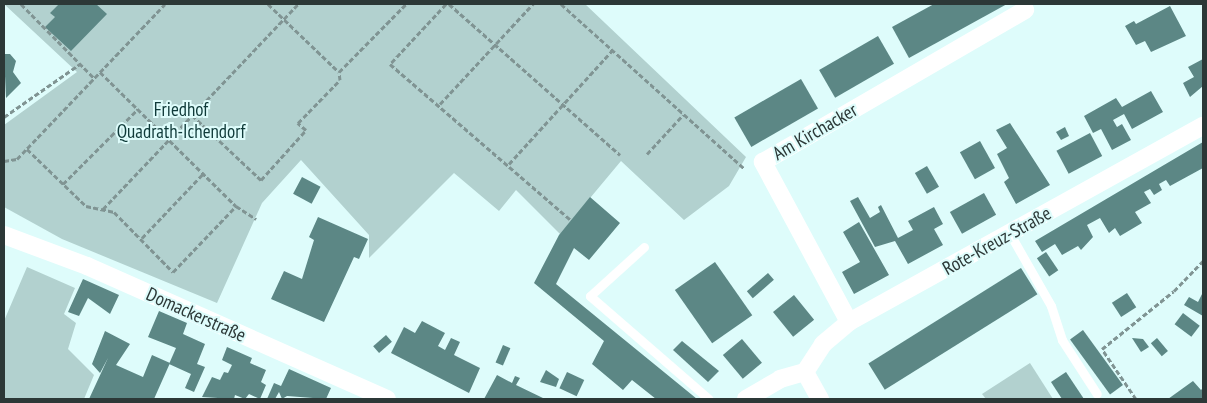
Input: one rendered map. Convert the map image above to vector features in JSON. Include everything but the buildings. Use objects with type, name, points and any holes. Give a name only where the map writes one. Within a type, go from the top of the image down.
[{"type":"street","name":"Am Kirchacker","points":[[849,322],[762,162],[1025,10]]},
{"type":"street","name":"Rote-Kreuz-Straße","points":[[806,372],[823,344],[849,322],[1203,126]]},
{"type":"street","name":"Domackerstraße","points":[[4,234],[87,266],[387,399]]},
{"type":"street","points":[[746,399],[780,379],[806,372],[820,399]]},
{"type":"lane","points":[[1010,234],[1051,306],[1062,340],[1097,394]]},
{"type":"lane","points":[[644,247],[590,296],[709,399]]},
{"type":"path","points":[[21,4],[94,78]]},
{"type":"path","points":[[4,161],[17,159],[165,4]]},
{"type":"path","points":[[192,115],[260,180],[306,130],[298,123],[340,80],[339,72],[268,4]]},
{"type":"path","points":[[103,209],[298,4]]},
{"type":"path","points":[[339,72],[406,4]]},
{"type":"path","points":[[571,220],[440,104],[390,64],[448,4],[496,44],[620,155]]},
{"type":"path","points":[[440,104],[533,4]]},
{"type":"path","points":[[561,4],[746,170],[762,162]]},
{"type":"path","points":[[509,164],[612,51]]},
{"type":"path","points":[[4,117],[80,64]]},
{"type":"path","points":[[100,72],[236,206],[256,219]]},
{"type":"path","points":[[63,184],[138,110]]},
{"type":"path","points":[[647,154],[683,115]]},
{"type":"path","points":[[27,149],[86,206],[114,212],[142,238],[173,272],[236,206]]},
{"type":"path","points":[[142,238],[204,174]]},
{"type":"path","points":[[1136,399],[1102,349],[1128,330],[1203,261]]},
{"type":"green space","name":"Friedhof Quadrath-Ichendorf","points":[[4,4],[585,4],[746,157],[729,186],[684,220],[621,161],[560,234],[516,190],[499,211],[454,173],[369,258],[369,235],[301,160],[262,203],[217,303],[62,239],[4,207],[4,125],[77,72]]},
{"type":"green space","points":[[27,267],[75,288],[64,314],[76,323],[68,349],[94,375],[84,399],[4,399],[4,321]]},
{"type":"green space","points":[[1030,363],[1053,399],[986,399],[982,394]]}]
